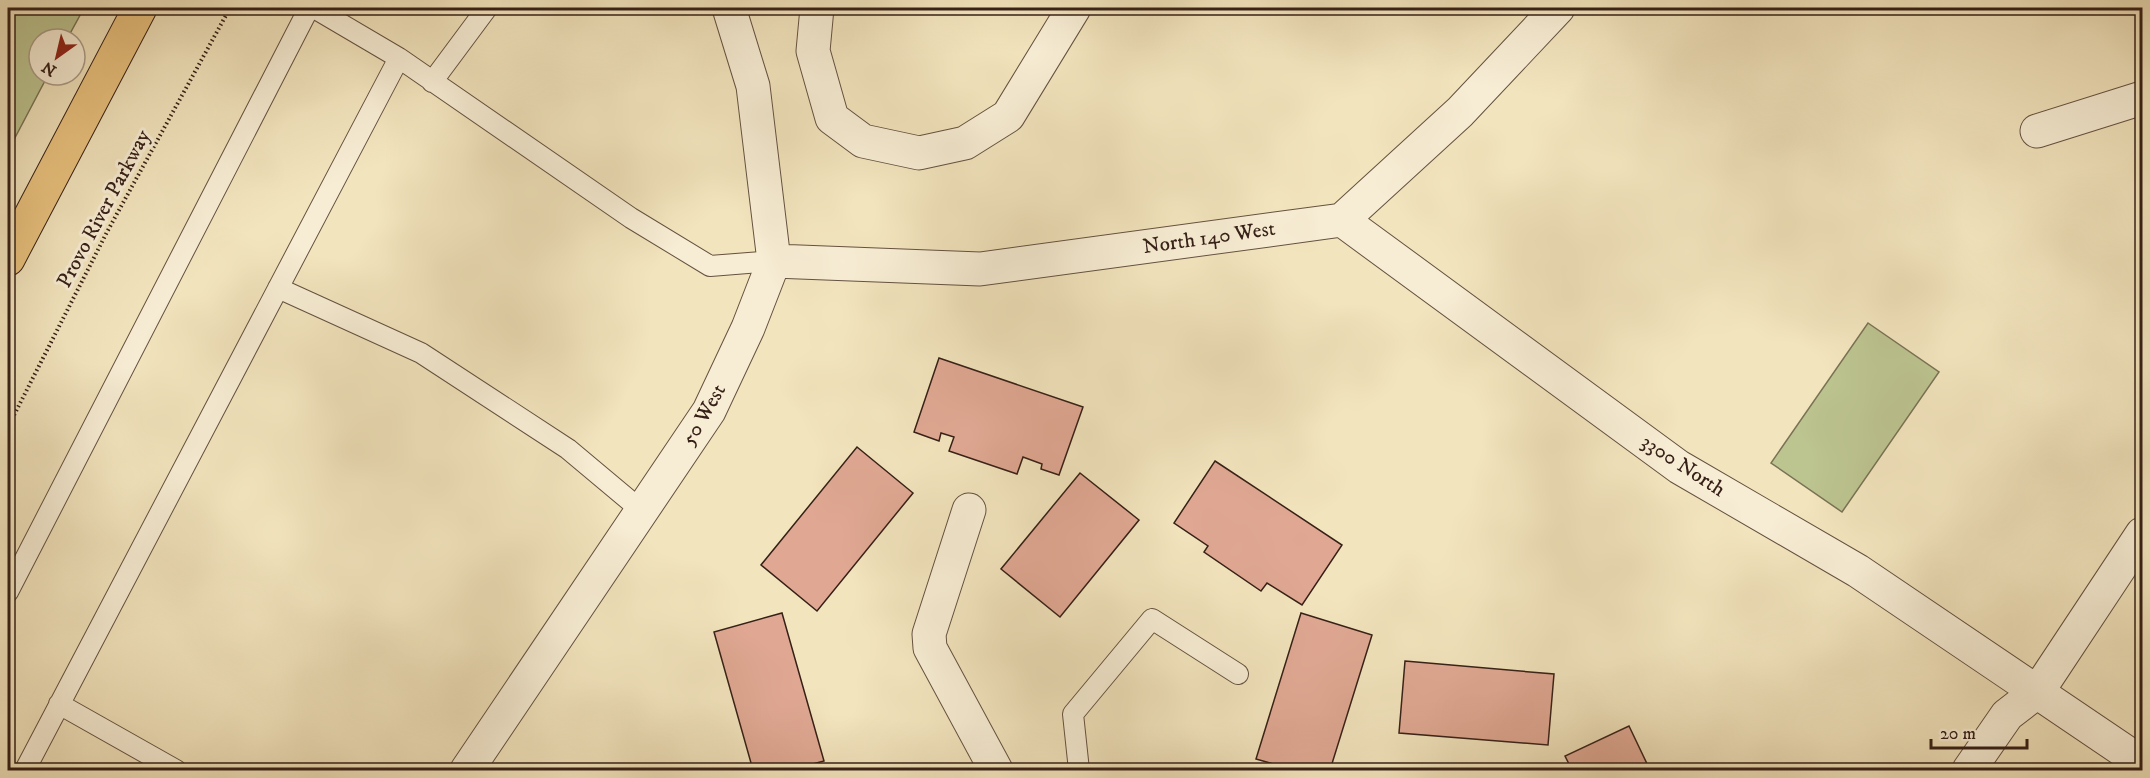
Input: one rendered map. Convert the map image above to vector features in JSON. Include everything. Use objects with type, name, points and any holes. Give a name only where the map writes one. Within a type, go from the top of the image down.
[{"type":"highway","points":[[8,259],[140,8]]},
{"type":"street","name":"50 West","points":[[467,771],[709,411],[748,328],[774,261],[753,87],[729,8]]},
{"type":"street","points":[[817,8],[813,51],[832,118],[863,141],[919,153],[965,142],[1008,116],[1074,8]]},
{"type":"street","points":[[1342,220],[1460,112],[1558,8]]},
{"type":"street","points":[[2037,131],[2142,98]]},
{"type":"street","name":"North 140 West","points":[[774,261],[980,269],[1342,220]]},
{"type":"street","name":"3300 North","points":[[1342,220],[1679,467],[1858,571],[2142,763]]},
{"type":"street","points":[[969,510],[929,634],[930,648],[996,771]]},
{"type":"street","points":[[1969,771],[2007,715],[2038,691],[2142,534]]},
{"type":"lane","points":[[8,592],[309,8]]},
{"type":"lane","points":[[314,8],[399,58],[631,218],[710,266],[774,261]]},
{"type":"lane","points":[[432,82],[486,8]]},
{"type":"lane","points":[[25,771],[399,58]]},
{"type":"lane","points":[[278,288],[421,353],[568,449],[642,511]]},
{"type":"lane","points":[[1079,771],[1073,714],[1152,619],[1238,674]]},
{"type":"lane","points":[[59,704],[176,771]]},
{"type":"path","name":"Provo River Parkway","points":[[8,427],[107,232],[230,8]]},
{"type":"green space","points":[[8,8],[84,8],[74,27],[27,27],[27,87],[42,87],[8,151]]},
{"type":"green space","points":[[1868,323],[1939,372],[1842,512],[1771,463]]},
{"type":"building","points":[[939,358],[1083,407],[1059,475],[1041,469],[1042,464],[1023,457],[1017,474],[949,451],[954,437],[941,433],[939,441],[914,432]]},
{"type":"building","points":[[857,447],[913,493],[817,611],[761,565]]},
{"type":"building","points":[[1215,461],[1342,545],[1302,605],[1267,583],[1261,591],[1204,552],[1208,546],[1174,523]]},
{"type":"building","points":[[1080,473],[1139,520],[1060,617],[1001,569]]},
{"type":"building","points":[[782,613],[824,761],[790,770],[753,770],[714,632]]},
{"type":"building","points":[[1301,613],[1372,635],[1330,770],[1294,770],[1256,759]]},
{"type":"building","points":[[1405,661],[1554,674],[1548,745],[1399,733]]},
{"type":"building","points":[[1629,726],[1650,770],[1572,770],[1565,756]]}]
